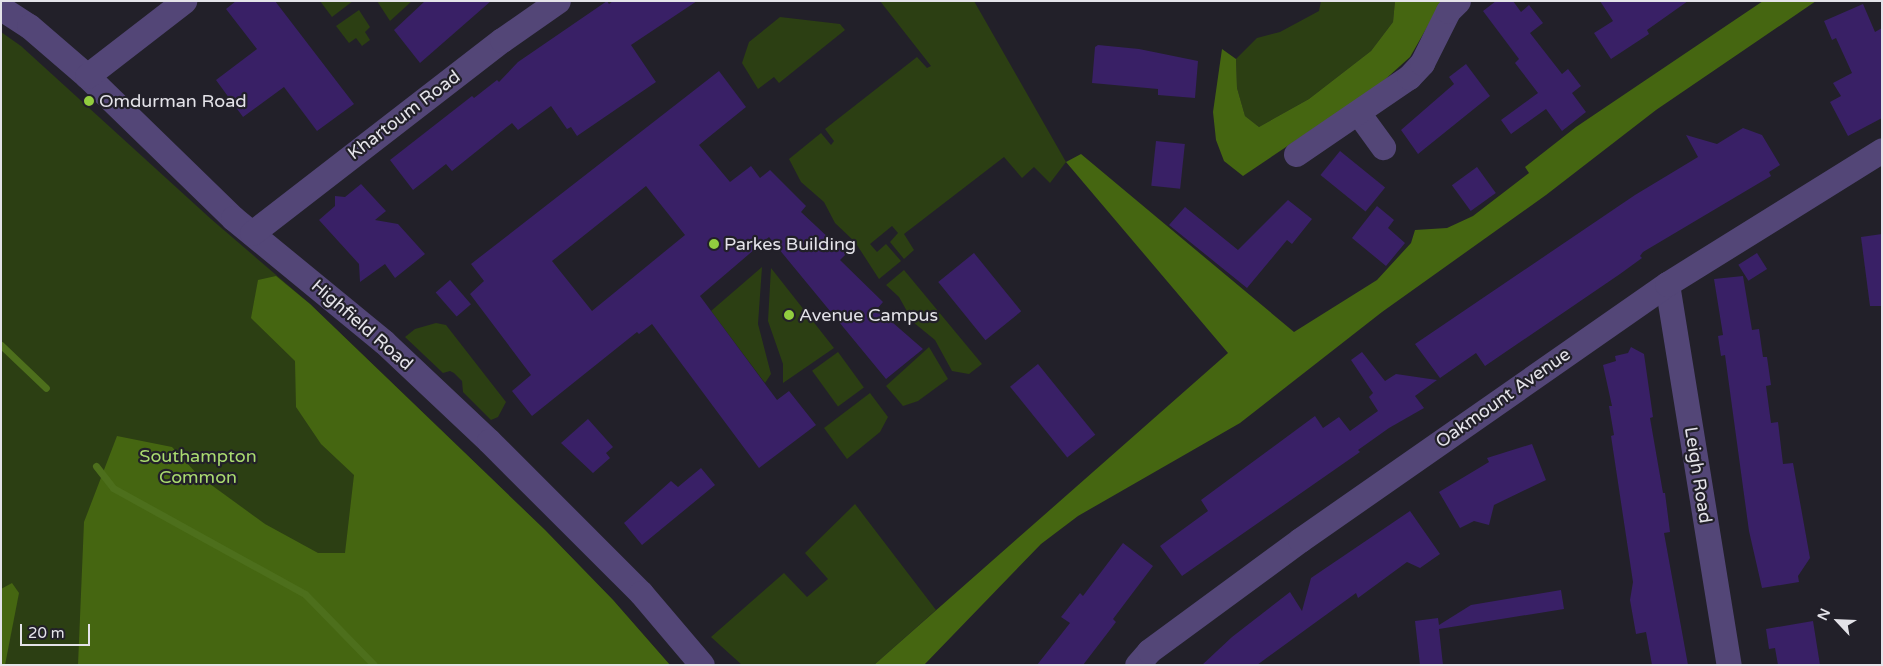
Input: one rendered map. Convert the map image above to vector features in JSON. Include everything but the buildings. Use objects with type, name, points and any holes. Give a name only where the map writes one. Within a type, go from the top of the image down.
[{"type":"street","points":[[87,76],[184,1]]},
{"type":"street","name":"Khartoum Road","points":[[252,233],[502,40],[558,1]]},
{"type":"street","points":[[1296,154],[1360,114],[1409,77],[1422,63],[1448,11],[1458,1]]},
{"type":"street","name":"Highfield Road","points":[[1,8],[29,26],[87,76],[203,191],[412,368],[550,501],[641,593],[702,665]]},
{"type":"street","points":[[1360,114],[1383,147]]},
{"type":"street","name":"Oakmount Avenue","points":[[1137,665],[1149,651],[1300,540],[1667,284],[1882,150]]},
{"type":"street","name":"Leigh Road","points":[[1667,284],[1729,665]]},
{"type":"green space","points":[[320,1],[353,1],[332,17]]},
{"type":"green space","points":[[377,1],[412,1],[390,21]]},
{"type":"green space","points":[[880,1],[974,1],[1066,162],[1050,183],[1034,167],[1022,178],[1004,157],[904,234],[914,250],[904,259],[890,242],[898,233],[892,226],[870,244],[877,252],[886,244],[901,261],[879,279],[855,242],[835,223],[824,202],[801,182],[789,159],[821,133],[831,145],[834,141],[825,129],[917,57],[927,68],[931,66]]},
{"type":"green space","points":[[1321,1],[1395,1],[1393,22],[1371,51],[1309,99],[1259,127],[1245,116],[1237,88],[1236,59],[1257,38],[1280,32],[1319,11]]},
{"type":"green space","points":[[1395,1],[1442,1],[1410,57],[1380,84],[1243,176],[1224,161],[1216,140],[1213,112],[1222,49],[1236,59],[1237,88],[1245,116],[1259,127],[1309,99],[1371,51],[1393,22]]},
{"type":"green space","points":[[1763,1],[1816,1],[1656,110],[1546,195],[1382,312],[1240,423],[1078,516],[1041,544],[924,665],[874,665],[1228,353],[1066,162],[1081,154],[1294,332],[1377,280],[1411,243],[1415,230],[1447,228],[1473,216],[1529,173],[1525,167],[1576,127]]},
{"type":"green space","points":[[359,10],[370,27],[365,32],[370,40],[362,46],[356,38],[349,43],[336,26]]},
{"type":"green space","points":[[780,17],[840,24],[845,30],[779,83],[774,77],[758,89],[742,63],[749,42]]},
{"type":"green space","name":"Southampton Common","points":[[1,32],[21,46],[211,219],[310,304],[545,530],[613,600],[670,665],[1,665]]},
{"type":"green space","points":[[762,267],[758,324],[771,374],[765,383],[711,311]]},
{"type":"green space","points":[[771,268],[834,348],[783,383],[783,364],[768,321]]},
{"type":"green space","points":[[904,270],[982,364],[969,374],[952,371],[935,340],[913,322],[899,297],[886,285]]},
{"type":"green space","points":[[276,276],[310,304],[545,530],[613,600],[670,665],[78,665],[84,522],[117,436],[172,447],[199,476],[265,524],[318,553],[345,553],[354,475],[321,444],[296,407],[295,361],[251,318],[258,280]]},
{"type":"green space","points":[[436,323],[446,325],[506,402],[498,417],[491,420],[463,392],[462,381],[454,373],[450,371],[443,373],[405,337],[415,329]]},
{"type":"green space","points":[[929,347],[948,379],[918,401],[903,406],[886,386]]},
{"type":"green space","points":[[838,352],[864,388],[838,406],[812,371]]},
{"type":"green space","points":[[870,393],[888,417],[880,432],[847,459],[824,428]]},
{"type":"green space","points":[[855,504],[936,610],[874,665],[742,665],[711,637],[784,573],[807,597],[828,579],[805,553]]},
{"type":"green space","points":[[12,583],[19,593],[5,665],[1,665],[1,589]]},
{"type":"waterway","points":[[1,345],[46,388]]},
{"type":"waterway","points":[[96,466],[113,488],[305,594],[374,665]]},
{"type":"place","name":"Omdurman Road","points":[[89,101]]},
{"type":"place","name":"Parkes Building","points":[[714,244]]},
{"type":"place","name":"Avenue Campus","points":[[789,315]]}]
